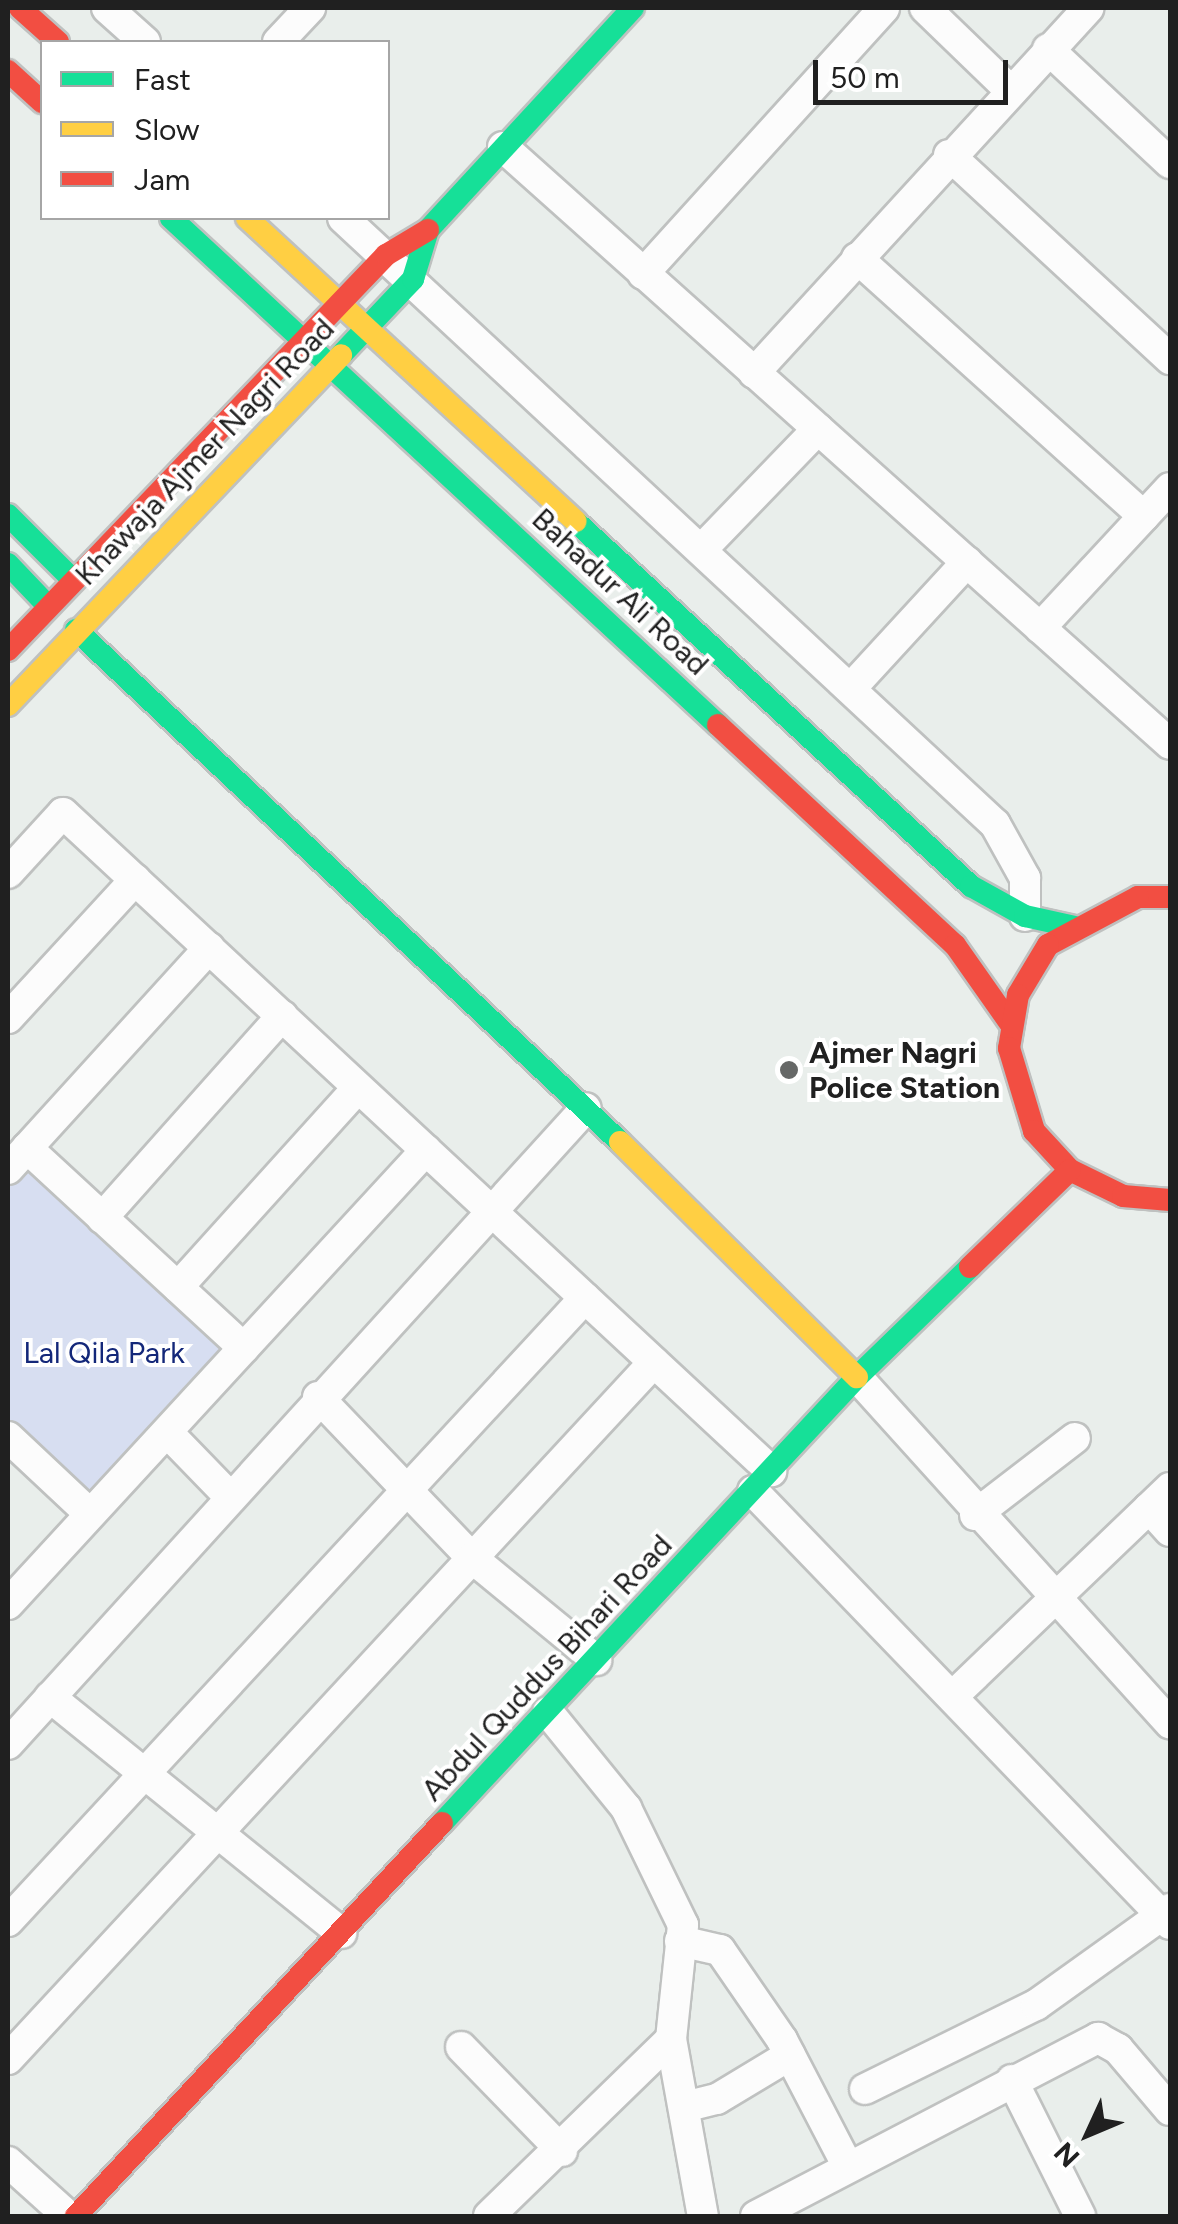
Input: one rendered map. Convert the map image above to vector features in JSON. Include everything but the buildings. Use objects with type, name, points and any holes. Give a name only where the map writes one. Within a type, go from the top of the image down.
[{"type":"main road","points":[[20,8],[56,40]]},
{"type":"main road","name":"Khawaja Ajmer Nagri Road","points":[[8,650],[386,255],[428,230],[634,8]]},
{"type":"main road","points":[[8,71],[40,100]]},
{"type":"main road","name":"Bahadur Ali Road","points":[[172,220],[955,945],[1012,1026]]},
{"type":"main road","name":"Bahadur Ali Road","points":[[249,220],[970,886],[1024,916],[1075,927]]},
{"type":"main road","name":"Khawaja Ajmer Nagri Road","points":[[8,705],[413,278],[428,230]]},
{"type":"main road","points":[[8,515],[73,580]]},
{"type":"main road","points":[[8,564],[48,606]]},
{"type":"main road","points":[[76,630],[586,1108],[858,1378]]},
{"type":"main road","points":[[1170,898],[1138,897],[1075,927],[1048,945],[1018,995],[1012,1026],[1013,1082],[1034,1131],[1070,1170],[1124,1196],[1170,1200]]},
{"type":"main road","name":"Abdul Quddus Bihari Road","points":[[72,2216],[858,1378],[1070,1170]]},
{"type":"street","points":[[107,8],[143,40]]},
{"type":"street","points":[[280,40],[310,8]]},
{"type":"street","points":[[644,274],[884,8]]},
{"type":"street","points":[[925,8],[1011,91]]},
{"type":"street","points":[[754,373],[949,156],[1089,8]]},
{"type":"street","points":[[1048,49],[1170,164]]},
{"type":"street","points":[[504,147],[1040,628],[1165,728]]},
{"type":"street","points":[[949,156],[1170,359]]},
{"type":"street","points":[[345,220],[704,547],[994,824],[1025,878],[1024,916]]},
{"type":"street","points":[[857,258],[1144,516]]},
{"type":"street","points":[[704,547],[818,429]]},
{"type":"street","points":[[1040,628],[1170,488]]},
{"type":"street","points":[[852,687],[967,562]]},
{"type":"street","points":[[8,874],[63,812],[654,1362],[954,1695],[1168,1916],[1036,2005],[865,2090]]},
{"type":"street","points":[[8,1018],[135,880]]},
{"type":"street","points":[[209,948],[17,1158],[102,1218],[244,1348]]},
{"type":"street","points":[[102,1218],[282,1016]]},
{"type":"street","points":[[178,1288],[358,1088]]},
{"type":"street","points":[[8,1744],[227,1494],[586,1108]]},
{"type":"street","points":[[8,1604],[426,1150]]},
{"type":"street","points":[[8,1921],[585,1298]]},
{"type":"street","points":[[8,2059],[654,1362]]},
{"type":"street","points":[[858,1378],[975,1515],[1170,1723]]},
{"type":"street","points":[[318,1397],[472,1558],[596,1660]]},
{"type":"street","points":[[167,1432],[227,1494]]},
{"type":"street","points":[[975,1515],[1075,1438]]},
{"type":"street","points":[[13,1453],[90,1514]]},
{"type":"street","points":[[954,1695],[1160,1498],[1170,1532]]},
{"type":"street","points":[[50,1697],[214,1836],[341,1933]]},
{"type":"street","points":[[548,1712],[626,1808],[683,1926],[671,2039],[688,2106],[703,2216]]},
{"type":"street","points":[[680,1941],[720,1950],[790,2054],[848,2167]]},
{"type":"street","points":[[490,2216],[562,2151],[671,2039]]},
{"type":"street","points":[[756,2216],[1012,2080],[1106,2040],[1170,2110]]},
{"type":"street","points":[[461,2047],[562,2151]]},
{"type":"street","points":[[688,2106],[717,2100],[790,2054]]},
{"type":"street","points":[[1012,2080],[1080,2216]]},
{"type":"street","points":[[8,2162],[72,2216]]},
{"type":"green space","name":"Lal Qila Park","points":[[27,1148],[244,1348],[90,1514],[8,1437],[8,1169]]},
{"type":"traffic: fast","points":[[341,355],[413,279],[428,230],[633,8]]},
{"type":"traffic: fast","points":[[173,220],[718,725]]},
{"type":"traffic: fast","points":[[8,515],[73,580]]},
{"type":"traffic: fast","points":[[575,521],[971,886],[1025,916],[1075,927]]},
{"type":"traffic: fast","points":[[8,564],[48,606]]},
{"type":"traffic: fast","points":[[76,630],[620,1142]]},
{"type":"traffic: fast","points":[[442,1823],[857,1377],[970,1267]]},
{"type":"traffic: slow","points":[[249,220],[575,521]]},
{"type":"traffic: slow","points":[[8,705],[341,355]]},
{"type":"traffic: slow","points":[[620,1142],[857,1377]]},
{"type":"traffic: jam","points":[[20,8],[56,40]]},
{"type":"traffic: jam","points":[[8,71],[40,100]]},
{"type":"traffic: jam","points":[[8,650],[386,255],[428,230]]},
{"type":"traffic: jam","points":[[718,725],[955,945],[1012,1026]]},
{"type":"traffic: jam","points":[[1170,897],[1138,897],[1048,945],[1018,995],[1009,1048],[1034,1131],[1070,1170],[1123,1196],[1170,1200]]},
{"type":"traffic: jam","points":[[970,1267],[1070,1170]]},
{"type":"traffic: jam","points":[[76,2216],[442,1823]]},
{"type":"place","name":"Ajmer Nagri Police Station","points":[[789,1070]]}]
